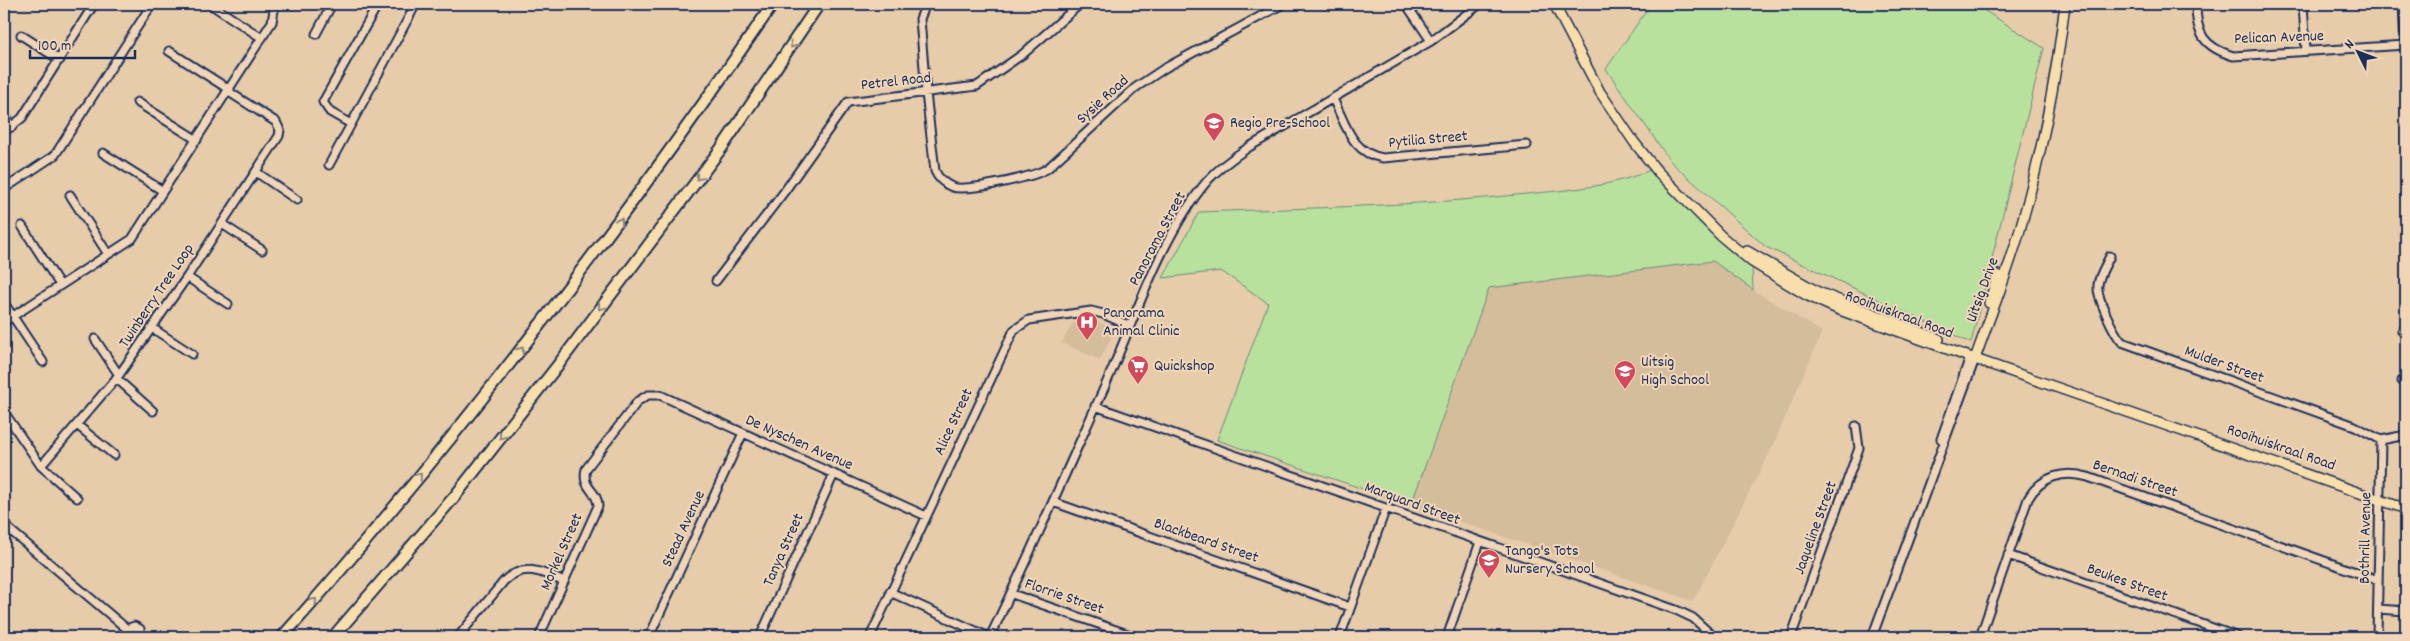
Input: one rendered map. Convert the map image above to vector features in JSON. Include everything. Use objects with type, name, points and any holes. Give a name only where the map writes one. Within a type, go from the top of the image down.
[{"type":"highway","points":[[282,637],[323,591],[513,360],[604,242],[773,4]]},
{"type":"highway","points":[[333,637],[455,496],[558,365],[723,146],[819,4]]},
{"type":"main road","name":"Rooihuiskraal Road","points":[[1554,4],[1592,78],[1634,142],[1658,172],[1689,206],[1752,262],[1806,295],[1837,309],[1973,355],[2035,373],[2088,397],[2406,508]]},
{"type":"main road","name":"Rooihuiskraal Road","points":[[1559,4],[1579,38],[1608,102]]},
{"type":"main road","name":"Uitsig Drive","points":[[1973,355],[2021,228],[2040,156],[2058,64],[2065,4]]},
{"type":"street","points":[[4,132],[22,118],[94,4]]},
{"type":"street","points":[[4,189],[55,155],[152,4]]},
{"type":"street","points":[[210,4],[262,38]]},
{"type":"street","points":[[4,322],[132,239],[262,38],[274,16],[275,4]]},
{"type":"street","points":[[316,34],[332,4]]},
{"type":"street","points":[[351,124],[330,112],[323,102],[378,4]]},
{"type":"street","points":[[330,166],[416,4]]},
{"type":"street","points":[[926,4],[920,19],[926,93]]},
{"type":"street","name":"Petrel Road","points":[[716,281],[784,192],[848,102],[960,89],[983,83],[1023,54],[1080,4]]},
{"type":"street","name":"Sysie Road","points":[[926,93],[938,177],[955,188],[997,183],[1039,174],[1048,168],[1135,88],[1166,68],[1283,4]]},
{"type":"street","points":[[1406,4],[1431,41]]},
{"type":"street","name":"Panorama Street","points":[[989,637],[1012,594],[1154,272],[1183,216],[1208,180],[1226,162],[1249,147],[1431,41],[1480,4]]},
{"type":"street","name":"Pelican Avenue","points":[[2196,4],[2197,25],[2209,45],[2218,51],[2233,56],[2406,45]]},
{"type":"street","points":[[2303,4],[2306,51]]},
{"type":"street","points":[[2403,4],[2406,45]]},
{"type":"street","points":[[21,35],[60,60]]},
{"type":"street","points":[[169,51],[229,91]]},
{"type":"street","name":"Twinberry Tree Loop","points":[[41,466],[117,377],[222,224],[279,136],[279,127],[273,119],[229,91]]},
{"type":"street","name":"Pytilia Street","points":[[1333,99],[1357,146],[1375,157],[1383,158],[1527,145]]},
{"type":"street","points":[[137,102],[197,140]]},
{"type":"street","points":[[4,114],[12,127]]},
{"type":"street","points":[[102,153],[163,191]]},
{"type":"street","points":[[256,172],[297,200]]},
{"type":"street","points":[[70,195],[108,254]]},
{"type":"street","points":[[222,224],[262,250]]},
{"type":"street","points":[[22,226],[60,285]]},
{"type":"street","name":"Mulder Street","points":[[2110,256],[2100,278],[2098,289],[2113,328],[2122,342],[2355,426],[2381,440]]},
{"type":"street","points":[[187,276],[228,304]]},
{"type":"street","points":[[4,303],[43,362]]},
{"type":"street","name":"Alice Street","points":[[870,637],[1005,344],[1017,326],[1029,320],[1091,311],[1103,314],[1130,326]]},
{"type":"street","points":[[152,328],[192,354]]},
{"type":"street","points":[[95,339],[117,377],[153,411]]},
{"type":"street","name":"Uitsig Drive","points":[[1872,637],[1973,355]]},
{"type":"street","name":"Morkel Street","points":[[541,637],[598,506],[597,498],[586,483],[588,466],[638,401],[648,395],[660,395]]},
{"type":"street","name":"De Nyschen Avenue","points":[[660,395],[926,516]]},
{"type":"street","name":"Marquard Street","points":[[1095,406],[1676,610],[1693,618],[1714,637]]},
{"type":"street","points":[[4,412],[41,466],[77,498]]},
{"type":"street","points":[[77,425],[114,455]]},
{"type":"street","name":"Jaqueline Street","points":[[1791,637],[1859,448],[1856,426]]},
{"type":"street","name":"Stead Avenue","points":[[649,637],[743,433]]},
{"type":"street","points":[[2381,440],[2406,435]]},
{"type":"street","name":"Bothrill Avenue","points":[[2377,637],[2381,440]]},
{"type":"street","name":"Bernadi Street","points":[[1980,637],[2031,494],[2051,477],[2072,473],[2378,580]]},
{"type":"street","name":"Tanya Street","points":[[760,637],[834,474]]},
{"type":"street","name":"Blackbeard Street","points":[[1053,502],[1350,607]]},
{"type":"street","points":[[1340,637],[1386,508]]},
{"type":"street","points":[[4,524],[127,629]]},
{"type":"street","points":[[1447,637],[1480,542]]},
{"type":"street","name":"Beukes Street","points":[[2008,555],[2238,637]]},
{"type":"street","points":[[458,637],[511,574],[532,569],[564,582]]},
{"type":"street","points":[[890,592],[989,637]]},
{"type":"street","name":"Florrie Street","points":[[1012,594],[1136,637]]},
{"type":"street","points":[[2378,610],[2406,610],[2406,637]]},
{"type":"street","points":[[127,629],[134,626],[138,627],[142,631],[141,637]]},
{"type":"street","points":[[126,637],[127,629]]},
{"type":"shaded area","name":"Uitsig High School","points":[[1713,261],[1753,290],[1822,332],[1772,448],[1693,601],[1411,505],[1489,288]]},
{"type":"shaded area","name":"Panorama Animal Clinic","points":[[1095,321],[1108,326],[1111,338],[1100,360],[1062,343],[1072,324]]},
{"type":"green space","points":[[1651,4],[1974,4],[2044,48],[1971,343],[1766,247],[1671,162],[1606,69]]},
{"type":"green space","points":[[1652,169],[1752,266],[1753,290],[1713,261],[1489,288],[1411,505],[1217,440],[1268,303],[1221,271],[1163,278],[1199,212],[1362,206],[1485,198],[1590,187],[1622,180]]},
{"type":"place","name":"Regio Pre-School","points":[[1214,142]]},
{"type":"place","name":"Panorama Animal Clinic","points":[[1087,341]]},
{"type":"place","name":"Quickshop","points":[[1138,385]]},
{"type":"place","name":"Uitsig High School","points":[[1625,390]]},
{"type":"place","name":"Tango's Tots Nursery School","points":[[1489,579]]}]
